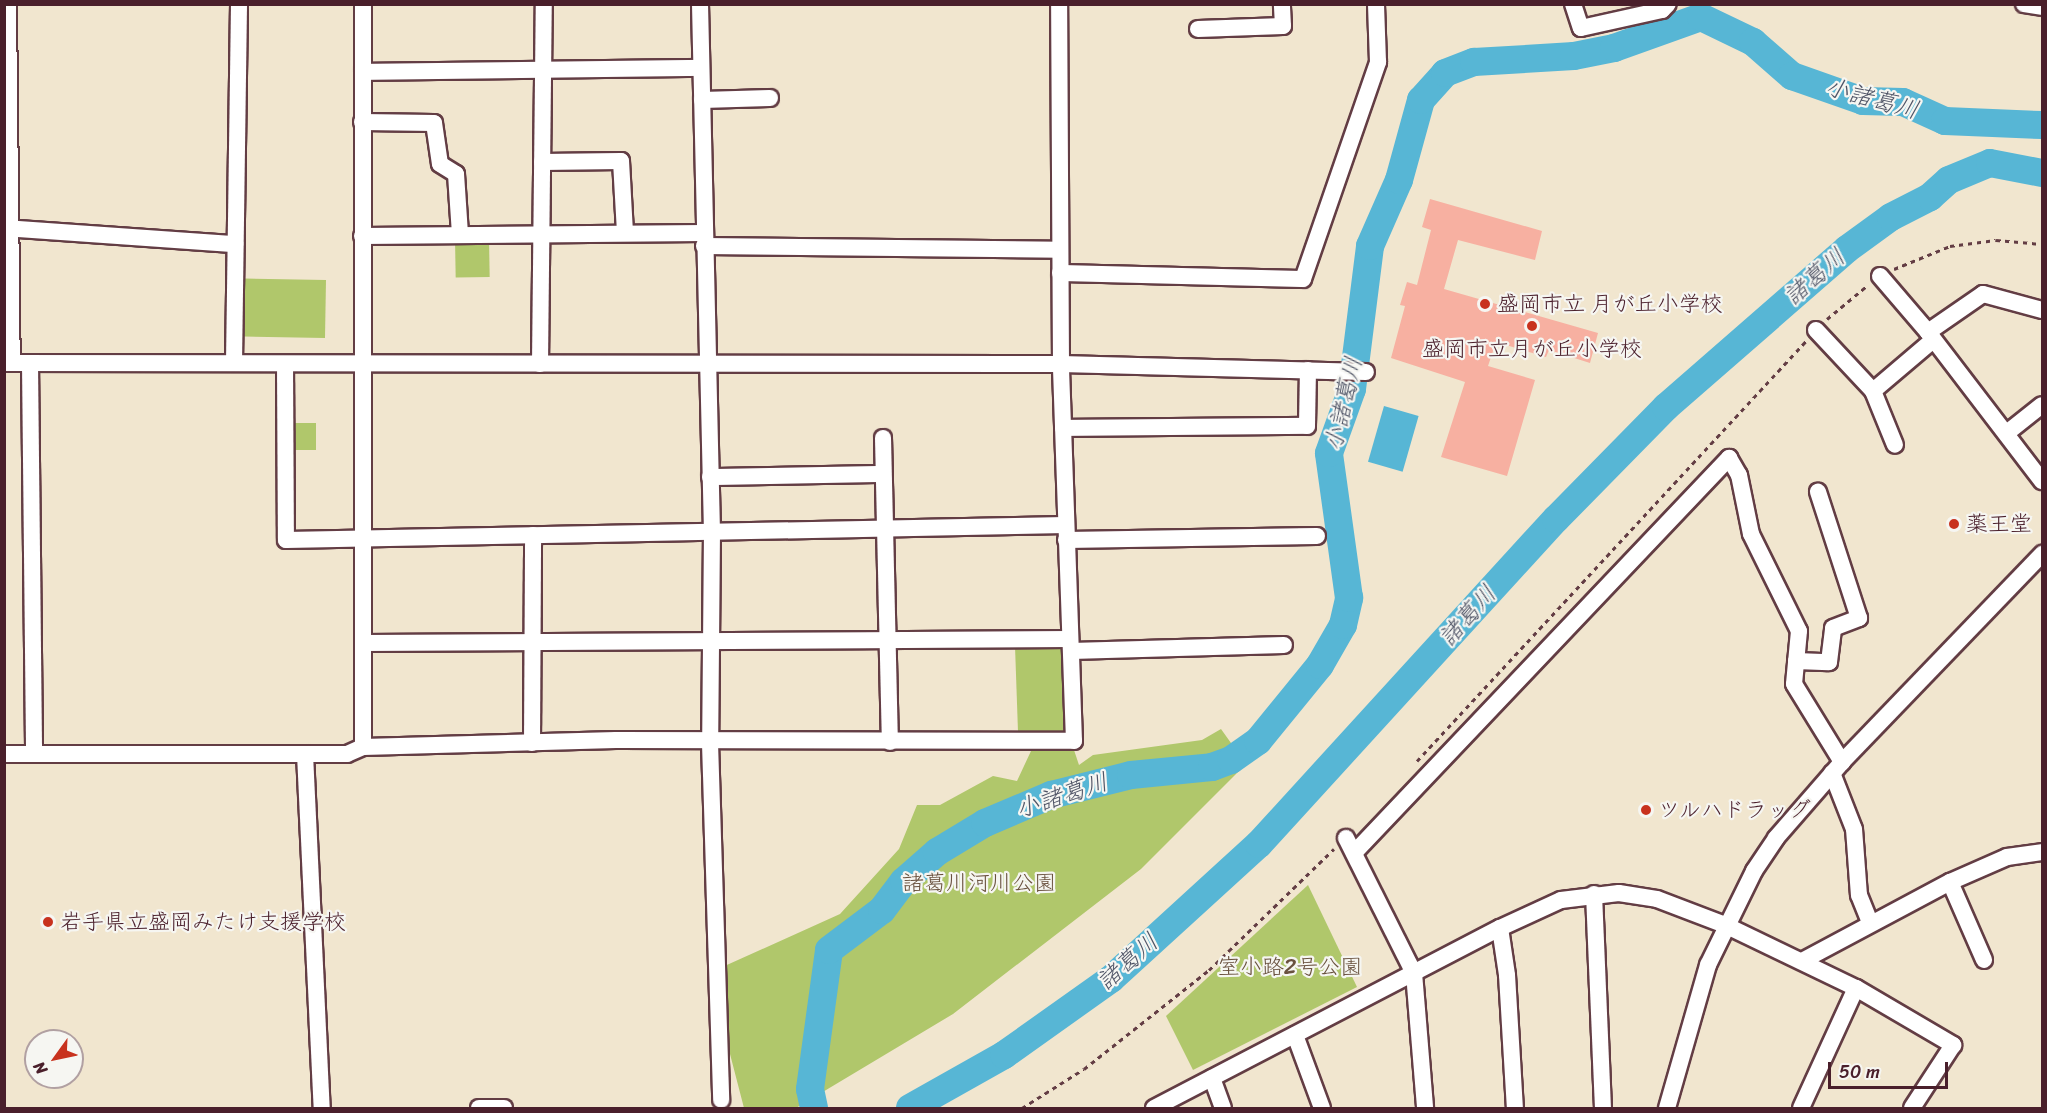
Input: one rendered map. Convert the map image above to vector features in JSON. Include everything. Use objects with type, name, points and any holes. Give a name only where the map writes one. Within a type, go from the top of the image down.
[{"type":"street","points":[[8,4],[8,363],[1061,364],[1366,372]]},
{"type":"street","points":[[234,363],[239,4]]},
{"type":"street","points":[[363,4],[361,364],[363,747]]},
{"type":"street","points":[[540,364],[544,4]]},
{"type":"street","points":[[700,4],[712,531],[710,743],[721,1100]]},
{"type":"street","points":[[4,754],[347,754],[363,747],[532,743],[1074,741],[1062,428],[1059,4]]},
{"type":"street","points":[[1198,29],[1283,26],[1282,4]]},
{"type":"street","points":[[1060,273],[1303,279],[1377,62],[1376,4]]},
{"type":"street","points":[[1573,4],[1581,28],[1662,10],[1668,4]]},
{"type":"street","points":[[2024,4],[2043,8]]},
{"type":"street","points":[[363,72],[701,68]]},
{"type":"street","points":[[702,100],[770,98]]},
{"type":"street","points":[[362,122],[434,123],[440,164],[456,174],[460,234]]},
{"type":"street","points":[[542,162],[621,161],[626,232]]},
{"type":"street","points":[[7,228],[235,244]]},
{"type":"street","points":[[362,236],[626,232],[704,239],[1060,250]]},
{"type":"street","points":[[1880,276],[2008,432],[2043,481]]},
{"type":"street","points":[[1873,392],[1930,336],[1983,294],[2043,310]]},
{"type":"street","points":[[1816,330],[1873,392],[1895,446]]},
{"type":"street","points":[[30,363],[34,754]]},
{"type":"street","points":[[285,364],[286,540],[884,528],[1317,536]]},
{"type":"street","points":[[1062,428],[1307,426],[1308,370]]},
{"type":"street","points":[[2008,432],[2043,405]]},
{"type":"street","points":[[883,438],[890,742]]},
{"type":"street","points":[[1354,854],[1729,458],[1739,475],[1751,534],[1799,631],[1794,684],[1837,767],[1854,829],[1859,895],[1870,922]]},
{"type":"street","points":[[710,477],[883,474]]},
{"type":"street","points":[[1796,661],[1829,662],[1833,628],[1859,618],[1818,492]]},
{"type":"street","points":[[532,535],[534,641],[532,743]]},
{"type":"street","points":[[1667,1108],[1695,1004],[1725,925],[1776,838],[1837,767],[2043,554]]},
{"type":"street","points":[[363,643],[887,639],[1070,645],[1284,645]]},
{"type":"street","points":[[305,754],[322,1108]]},
{"type":"street","points":[[1346,838],[1414,973],[1425,1108]]},
{"type":"street","points":[[1802,961],[1870,922],[1950,882],[2007,857],[2043,852]]},
{"type":"street","points":[[1950,882],[1984,960]]},
{"type":"street","points":[[1154,1108],[1500,928],[1561,900],[1594,894],[1619,893],[1657,899],[1725,925],[1856,988],[1953,1045],[1916,1107]]},
{"type":"street","points":[[1594,894],[1603,1108]]},
{"type":"street","points":[[1500,928],[1507,975],[1515,1108]]},
{"type":"street","points":[[1801,1108],[1856,988]]},
{"type":"street","points":[[1295,1035],[1322,1108]]},
{"type":"street","points":[[1212,1078],[1223,1108]]},
{"type":"street","points":[[479,1108],[504,1108]]},
{"type":"path","points":[[1411,768],[1816,330],[1849,298],[1880,276],[1911,260],[1950,246],[1996,240],[2043,244]]},
{"type":"path","points":[[1022,1108],[1084,1069],[1209,970],[1346,838]]},
{"type":"green space","points":[[489,238],[490,277],[456,278],[455,239]]},
{"type":"green space","points":[[245,279],[326,280],[325,338],[244,337]]},
{"type":"green space","points":[[293,423],[316,423],[316,450],[293,450]]},
{"type":"green space","points":[[1062,645],[1065,734],[1018,736],[1015,647]]},
{"type":"green space","name":"諸葛川河川公園","points":[[1221,729],[1246,764],[1141,869],[953,1014],[796,1108],[744,1108],[709,973],[840,914],[899,849],[917,805],[940,805],[993,776],[1017,781],[1031,751],[1074,750],[1079,765],[1093,755],[1202,740]]},
{"type":"green space","name":"室小路2号公園","points":[[1308,885],[1357,987],[1193,1070],[1166,1016]]},
{"type":"water","points":[[1384,406],[1419,416],[1403,472],[1368,462]]},
{"type":"building","points":[[1430,199],[1542,231],[1535,260],[1458,240],[1444,289],[1598,333],[1590,363],[1549,350],[1546,357],[1496,342],[1488,366],[1535,380],[1507,476],[1441,457],[1465,382],[1391,358],[1405,306],[1400,305],[1407,282],[1417,285],[1431,230],[1422,227]]},
{"type":"waterway","name":"小諸葛川","points":[[814,1108],[810,1089],[829,950],[882,910],[904,881],[937,852],[985,823],[1051,795],[1131,775],[1212,767],[1231,760],[1258,741],[1320,665],[1343,625],[1349,598],[1329,453],[1352,389],[1370,246],[1399,180],[1421,100],[1445,73],[1474,62],[1574,56],[1614,48],[1701,17],[1753,42],[1792,76],[1863,101],[1903,102],[1945,121],[2042,125]]},
{"type":"waterway","name":"諸葛川","points":[[910,1108],[1004,1055],[1111,979],[1259,844],[1556,519],[1666,407],[1847,249],[1891,217],[1930,197],[1949,180],[1990,163],[2042,173]]},
{"type":"place","name":"盛岡市立 月が丘小学校","points":[[1485,304]]},
{"type":"place","name":"盛岡市立月が丘小学校","points":[[1532,326]]},
{"type":"place","name":"薬王堂","points":[[1954,524]]},
{"type":"place","name":"ツルハドラッグ","points":[[1646,810]]},
{"type":"place","name":"岩手県立盛岡みたけ支援学校","points":[[48,922]]}]
